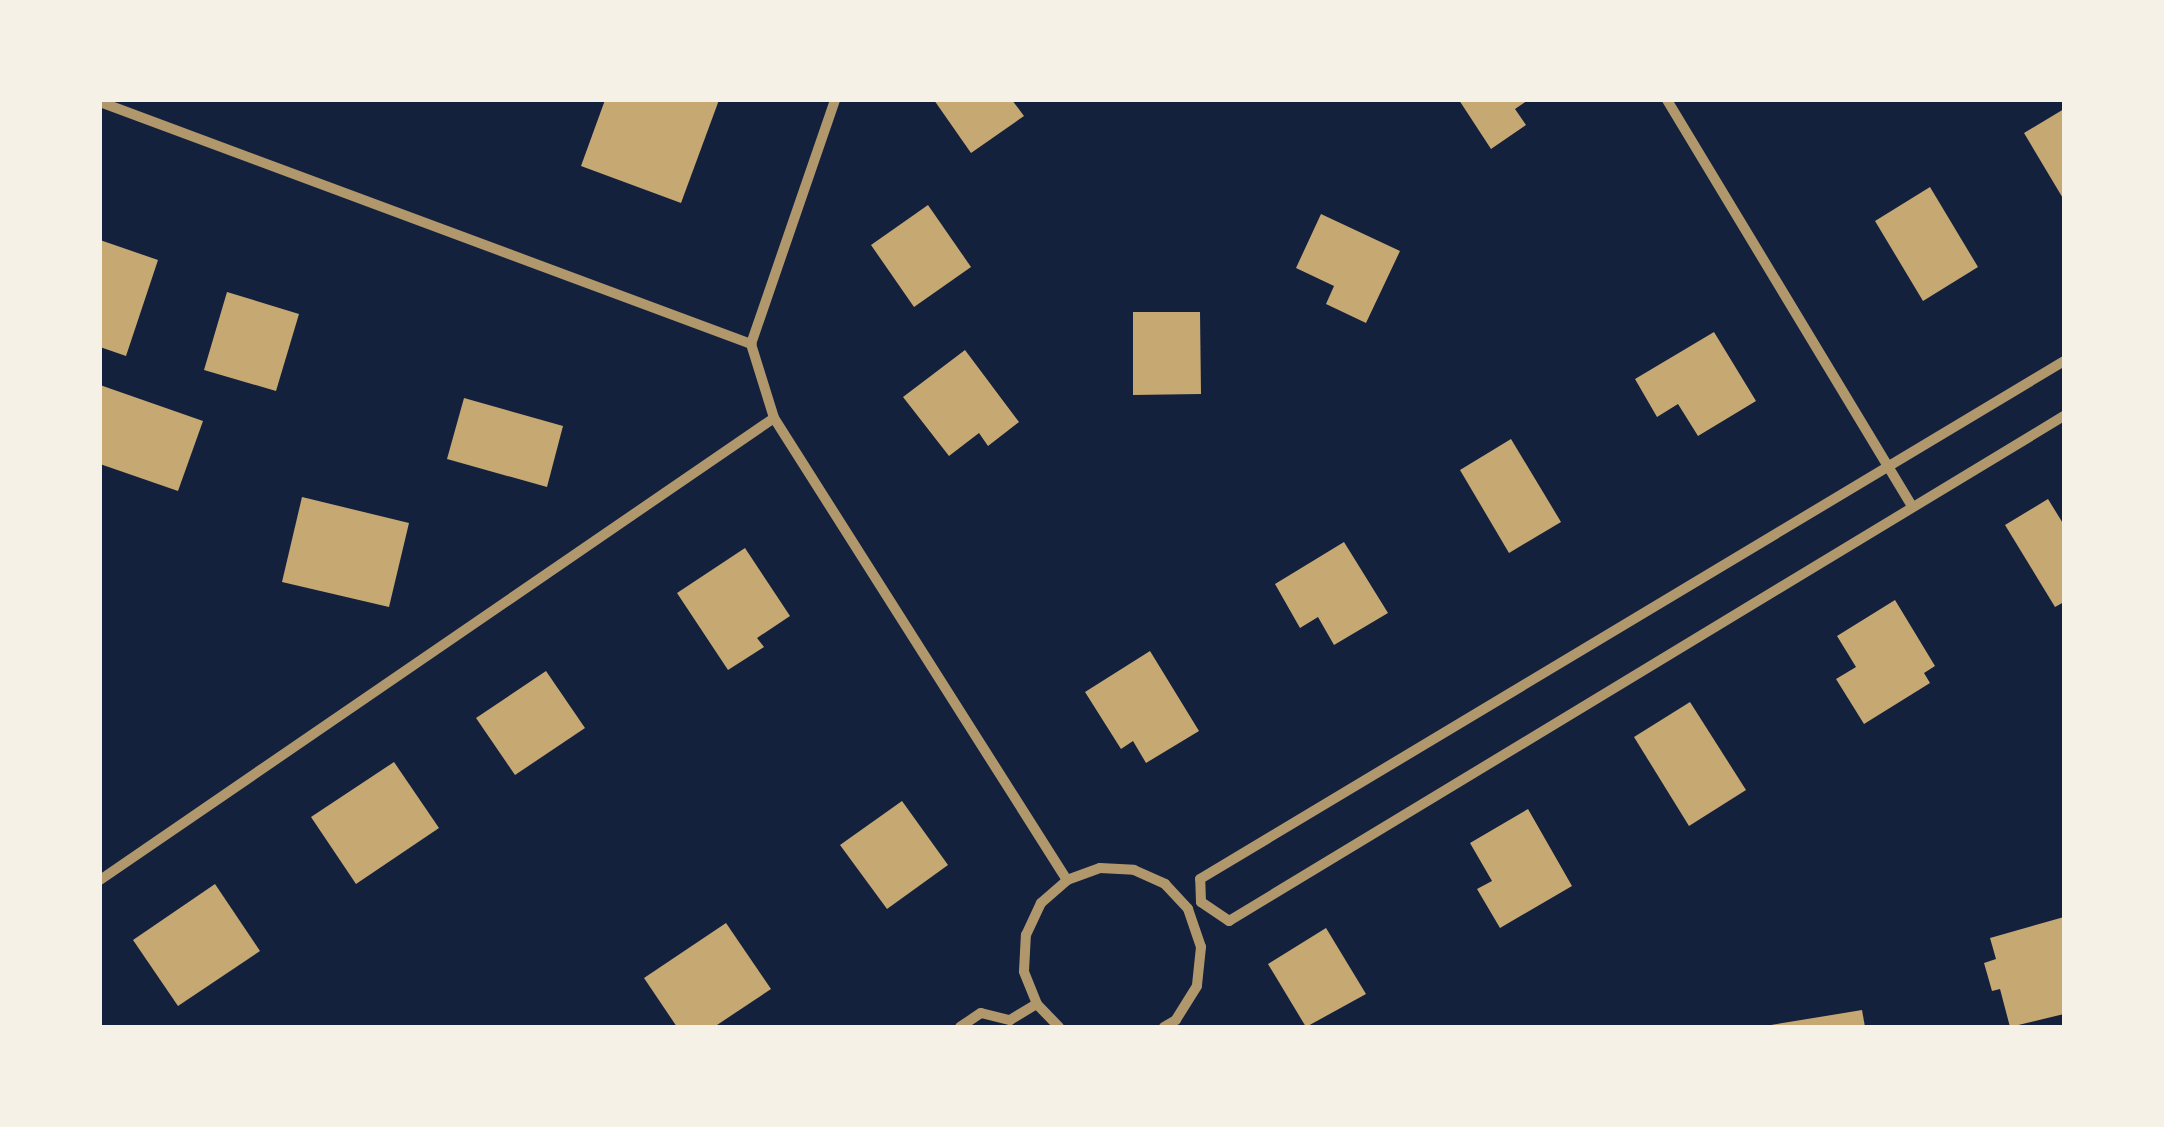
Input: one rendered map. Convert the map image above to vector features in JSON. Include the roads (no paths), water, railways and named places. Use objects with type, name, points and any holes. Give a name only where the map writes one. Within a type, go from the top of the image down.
[{"type":"street","points":[[836,100],[751,344],[774,418],[1067,880]]},
{"type":"street","points":[[1667,100],[1912,506]]},
{"type":"street","points":[[100,102],[751,344]]},
{"type":"street","points":[[1201,902],[1200,879],[2064,361]]},
{"type":"street","points":[[1201,902],[1229,921],[2064,416]]},
{"type":"street","points":[[100,880],[774,418]]},
{"type":"street","points":[[1060,1027],[1037,1004],[1024,971],[1026,936],[1041,904],[1067,880],[1100,868],[1134,870],[1165,884],[1188,909],[1201,947],[1197,986],[1176,1020],[1164,1027]]},
{"type":"street","points":[[1188,909],[1201,902]]},
{"type":"street","points":[[960,1027],[981,1013],[1010,1024],[1037,1004]]}]
